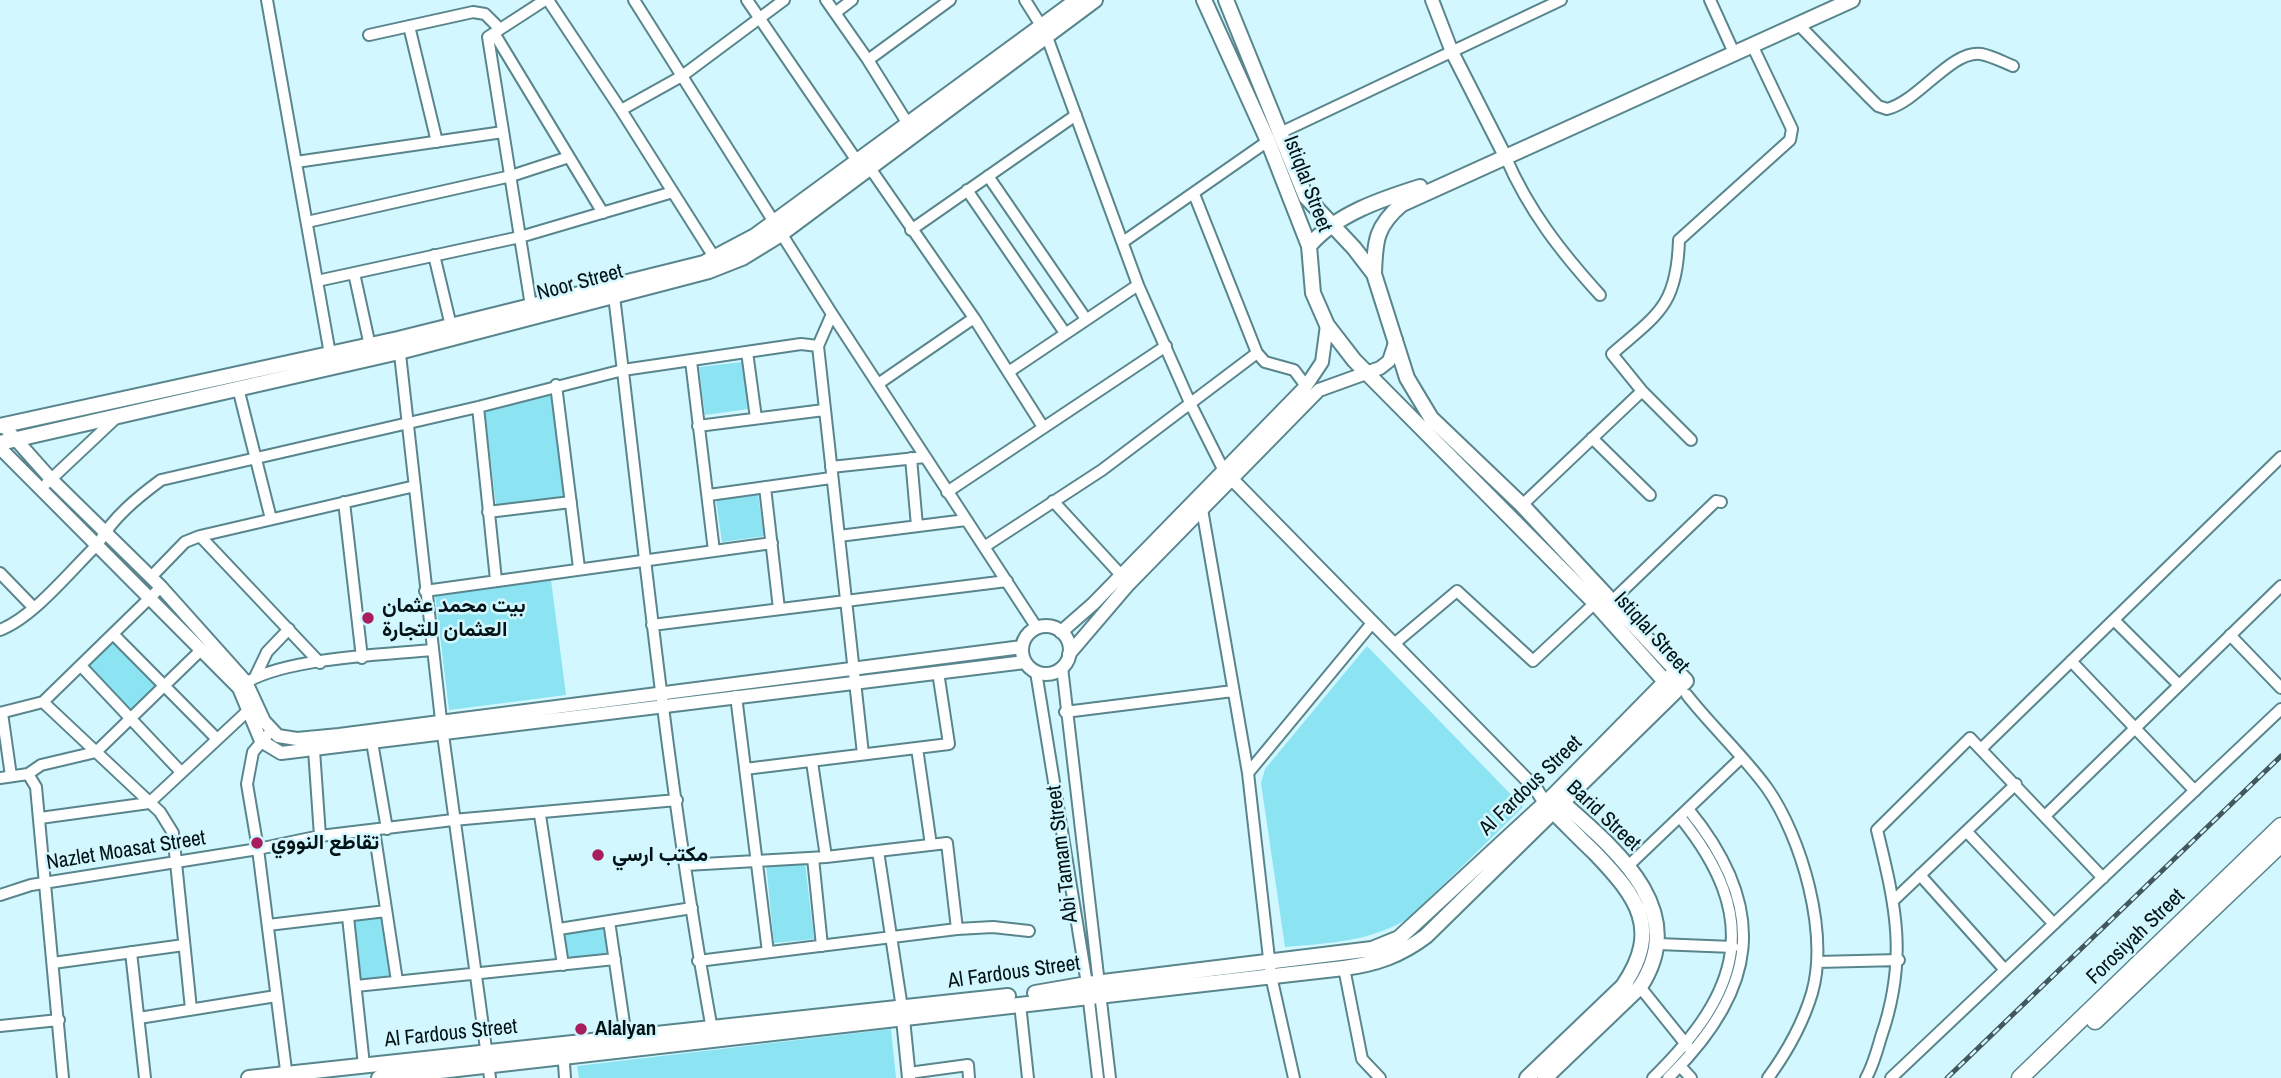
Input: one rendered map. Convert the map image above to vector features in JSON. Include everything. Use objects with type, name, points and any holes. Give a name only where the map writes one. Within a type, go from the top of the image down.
[{"type":"main road","name":"Noor Street","points":[[7,441],[238,388],[399,346],[614,296],[709,271],[742,258],[777,228],[1044,32],[1077,0]]},
{"type":"main road","name":"Noor Street","points":[[863,165],[908,124],[1095,0]]},
{"type":"main road","name":"Istiqlal Street","points":[[1204,0],[1268,141],[1308,246],[1313,293],[1327,325],[1367,373],[1678,684]]},
{"type":"main road","name":"Istiqlal Street","points":[[1226,0],[1282,132],[1306,197],[1374,274],[1407,378],[1431,418],[1522,505],[1614,600],[1678,684]]},
{"type":"main road","points":[[1374,274],[1375,245],[1384,220],[1402,204],[1852,0]]},
{"type":"main road","points":[[1308,246],[1319,234],[1375,202],[1472,173]]},
{"type":"main road","name":"Noor Street","points":[[1,425],[370,346],[399,346],[451,326],[704,263],[755,236],[777,228]]},
{"type":"main road","name":"Al Fardous Street","points":[[1271,968],[1344,968],[1385,960],[1405,951],[1426,936],[1554,803],[1678,684]]},
{"type":"main road","name":"Al Fardous Street","points":[[903,1014],[1042,993],[1093,990],[1271,968],[1372,949],[1399,939],[1554,803]]},
{"type":"main road","name":"Barid Street","points":[[1545,1078],[1649,973],[1658,944],[1657,924],[1650,899],[1627,867],[1554,803]]},
{"type":"main road","name":"Barid Street","points":[[1527,1078],[1632,989],[1641,955],[1643,926],[1640,911],[1630,892],[1554,803]]},
{"type":"main road","name":"Forosiyah Street","points":[[2020,1078],[2281,826]]},
{"type":"main road","name":"Forosiyah Street","points":[[2035,1078],[2281,844]]},
{"type":"main road","name":"Al Fardous Street","points":[[563,1050],[1020,1004],[1093,990]]},
{"type":"main road","name":"Al Fardous Street","points":[[379,1078],[488,1065],[626,1037],[712,1035]]},
{"type":"main road","name":"Al Fardous Street","points":[[249,1078],[287,1076],[364,1065],[488,1065]]},
{"type":"street","points":[[267,0],[330,354]]},
{"type":"street","points":[[531,306],[488,37],[546,0],[621,110],[714,257]]},
{"type":"street","points":[[634,0],[832,314],[1037,628]]},
{"type":"street","points":[[747,0],[974,318],[1043,427]]},
{"type":"street","points":[[621,110],[682,76],[784,0]]},
{"type":"street","points":[[826,0],[908,124]]},
{"type":"street","points":[[835,13],[852,0]]},
{"type":"street","points":[[868,60],[950,0]]},
{"type":"street","points":[[1025,0],[1044,32],[1138,285],[1191,405],[1228,475]]},
{"type":"street","points":[[1432,0],[1452,52],[1524,199],[1556,246],[1600,295]]},
{"type":"street","points":[[1282,132],[1561,0]]},
{"type":"street","points":[[1710,0],[1735,55]]},
{"type":"street","points":[[369,35],[473,12],[485,14],[603,213]]},
{"type":"street","points":[[1799,25],[1878,106],[1887,109],[1908,101],[1966,56],[1981,54],[2013,66]]},
{"type":"street","points":[[409,26],[437,142]]},
{"type":"street","points":[[1691,439],[1642,390],[1612,354],[1663,310],[1678,272],[1678,240],[1790,140],[1792,129],[1753,47]]},
{"type":"street","points":[[911,230],[1076,116]]},
{"type":"street","points":[[296,162],[503,132]]},
{"type":"street","points":[[1123,242],[1268,141]]},
{"type":"street","points":[[307,222],[511,176],[569,157]]},
{"type":"street","points":[[988,176],[1086,319]]},
{"type":"street","points":[[967,190],[1065,333]]},
{"type":"street","points":[[317,281],[520,237],[673,192]]},
{"type":"street","points":[[1194,194],[1256,353],[1265,362],[1294,370],[1306,386]]},
{"type":"street","points":[[434,256],[451,326]]},
{"type":"street","points":[[354,273],[370,346]]},
{"type":"street","points":[[1010,371],[1138,285]]},
{"type":"street","points":[[614,296],[647,560],[652,625],[698,961],[712,1035]]},
{"type":"street","points":[[832,314],[818,346],[863,754]]},
{"type":"street","points":[[878,384],[974,318]]},
{"type":"street","points":[[1228,475],[1306,386],[1322,362],[1327,325]]},
{"type":"street","points":[[1061,632],[1319,390],[1380,369],[1389,361],[1396,340]]},
{"type":"street","points":[[0,630],[12,625],[33,607],[98,544],[105,531],[161,480],[478,407],[623,370],[801,344],[818,346]]},
{"type":"street","points":[[399,346],[453,820],[488,1065]]},
{"type":"street","points":[[947,492],[1166,346]]},
{"type":"street","points":[[747,352],[756,418]]},
{"type":"street","points":[[984,547],[1191,405],[1256,353]]},
{"type":"street","points":[[691,361],[714,551]]},
{"type":"street","points":[[556,385],[579,568]]},
{"type":"street","points":[[238,388],[271,519]]},
{"type":"street","points":[[1522,505],[1642,390]]},
{"type":"street","points":[[478,407],[496,580]]},
{"type":"street","points":[[698,426],[824,410]]},
{"type":"street","points":[[47,484],[118,415]]},
{"type":"street","points":[[1,425],[7,441],[98,544],[201,650],[247,682],[320,663],[432,650]]},
{"type":"street","points":[[1592,438],[1650,495]]},
{"type":"street","points":[[0,448],[105,531],[161,587],[247,682],[253,705],[253,727],[261,741],[281,753],[372,742],[442,726]]},
{"type":"street","points":[[709,495],[925,457]]},
{"type":"street","points":[[1982,748],[2281,457]]},
{"type":"street","points":[[911,458],[917,526]]},
{"type":"street","name":"Barid Street","points":[[1228,475],[1536,789],[1554,803]]},
{"type":"street","points":[[151,578],[185,542],[200,536],[415,486]]},
{"type":"street","points":[[765,487],[779,609]]},
{"type":"street","points":[[1053,501],[1121,575]]},
{"type":"street","points":[[1614,600],[1698,517],[1716,501],[1721,502]]},
{"type":"street","points":[[345,502],[362,657]]},
{"type":"street","points":[[488,512],[571,502]]},
{"type":"street","points":[[1069,654],[1066,638],[1061,632],[1045,626],[1037,628],[1024,639],[1022,647],[1025,662],[1036,672],[1053,673],[1062,667],[1069,654],[1199,504]]},
{"type":"street","points":[[1199,504],[1248,773],[1271,968],[1294,1078]]},
{"type":"street","points":[[839,536],[966,520]]},
{"type":"street","points":[[200,536],[320,663]]},
{"type":"street","points":[[425,590],[772,544]]},
{"type":"street","points":[[0,573],[33,607]]},
{"type":"street","points":[[652,625],[1007,581]]},
{"type":"street","points":[[2046,815],[2281,586]]},
{"type":"street","points":[[161,587],[82,667],[43,702],[1,713],[6,777],[28,774],[41,765],[96,752],[201,650]]},
{"type":"street","points":[[1394,644],[1457,591],[1533,661],[1595,603]]},
{"type":"street","points":[[2114,620],[2179,685]]},
{"type":"street","points":[[1248,773],[1373,622]]},
{"type":"street","points":[[247,682],[267,652],[289,629]]},
{"type":"street","points":[[114,635],[216,738]]},
{"type":"street","points":[[2230,635],[2281,688]]},
{"type":"street","points":[[663,699],[736,696],[1022,647]]},
{"type":"street","points":[[2071,661],[2195,790]]},
{"type":"street","points":[[253,705],[271,731],[278,736],[297,738],[442,726],[854,677],[938,672],[1025,662]]},
{"type":"street","points":[[82,667],[180,771]]},
{"type":"street","name":"Abi Tamam Street","points":[[1062,667],[1093,990],[1098,1078]]},
{"type":"street","points":[[745,769],[949,744],[938,672]]},
{"type":"street","name":"Abi Tamam Street","points":[[1036,672],[1110,1078]]},
{"type":"street","points":[[1678,684],[1766,788],[1794,841],[1811,899],[1817,962],[1813,991],[1802,1021],[1768,1078]]},
{"type":"street","points":[[1066,712],[1233,691]]},
{"type":"street","points":[[736,696],[768,952]]},
{"type":"street","points":[[43,702],[160,812],[173,833],[191,1009]]},
{"type":"street","points":[[40,818],[149,803],[253,705]]},
{"type":"street","points":[[1891,1078],[2281,709]]},
{"type":"street","points":[[271,731],[253,752],[247,784],[287,1076]]},
{"type":"street","points":[[1866,1078],[1892,1007],[1899,960],[1894,900],[1877,830],[1970,738],[2046,815],[2102,878]]},
{"type":"street","points":[[372,742],[387,829]]},
{"type":"street","points":[[917,748],[931,845]]},
{"type":"street","points":[[314,750],[320,836]]},
{"type":"street","points":[[1627,867],[1740,758]]},
{"type":"street","points":[[812,762],[826,857]]},
{"type":"street","points":[[28,774],[36,787],[40,818],[63,1078]]},
{"type":"street","points":[[1894,900],[2016,784]]},
{"type":"street","name":"Nazlet Moasat Street","points":[[0,895],[44,884],[258,849],[320,836],[453,820],[540,815],[677,800]]},
{"type":"street","points":[[1668,1078],[1680,1066],[1711,1010],[1724,981],[1733,947],[1731,916],[1717,873],[1685,813]]},
{"type":"street","points":[[1653,1078],[1716,1022],[1743,957],[1744,925],[1738,895],[1720,853],[1685,813]]},
{"type":"street","points":[[540,815],[563,965]]},
{"type":"street","points":[[374,830],[397,981]]},
{"type":"street","points":[[1967,832],[2054,924]]},
{"type":"street","points":[[686,866],[756,859],[826,857],[947,844],[957,929]]},
{"type":"street","points":[[878,851],[903,1014],[909,1076],[968,1065],[969,1078]]},
{"type":"street","points":[[813,858],[822,946]]},
{"type":"street","points":[[1920,875],[2005,970]]},
{"type":"street","points":[[559,929],[692,908]]},
{"type":"street","points":[[268,925],[386,911]]},
{"type":"street","points":[[348,917],[364,1065]]},
{"type":"street","points":[[609,921],[626,1037]]},
{"type":"street","points":[[698,961],[957,929],[993,927],[1029,931]]},
{"type":"street","points":[[53,963],[184,944]]},
{"type":"street","points":[[1658,944],[1733,947]]},
{"type":"street","points":[[131,953],[145,1078]]},
{"type":"street","points":[[356,985],[615,959]]},
{"type":"street","points":[[1817,962],[1899,960]]},
{"type":"street","points":[[1344,968],[1362,1059],[1380,1078]]},
{"type":"street","points":[[1632,989],[1689,1048]]},
{"type":"street","points":[[139,1018],[276,996]]},
{"type":"street","points":[[1020,1004],[1028,1078]]},
{"type":"street","points":[[0,1026],[59,1020]]},
{"type":"street","points":[[563,1050],[565,1078]]},
{"type":"street","points":[[1680,1066],[1691,1078]]},
{"type":"street","points":[[1089,1078],[1098,1078]]},
{"type":"shaded area","points":[[742,362],[748,409],[705,415],[699,367]]},
{"type":"shaded area","points":[[552,394],[564,496],[496,505],[485,412]]},
{"type":"shaded area","points":[[758,494],[764,536],[722,542],[716,500]]},
{"type":"shaded area","points":[[551,580],[566,695],[449,710],[435,594]]},
{"type":"shaded area","points":[[114,640],[157,685],[130,711],[89,666]]},
{"type":"shaded area","points":[[1367,646],[1523,807],[1409,918],[1364,937],[1285,947],[1261,783],[1265,769]]},
{"type":"shaded area","points":[[805,863],[814,939],[774,943],[766,864]]},
{"type":"shaded area","points":[[382,917],[391,978],[360,980],[352,921]]},
{"type":"shaded area","points":[[604,926],[610,954],[568,959],[565,933]]},
{"type":"shaded area","points":[[891,1029],[896,1078],[579,1078],[577,1066]]},
{"type":"railway","points":[[1947,1078],[2281,756]]},
{"type":"place","name":"بيت محمد عثمان العثمان للتجارة","points":[[368,618]]},
{"type":"place","name":"تقاطع النووي","points":[[257,843]]},
{"type":"place","name":"مكتب ارسي","points":[[598,855]]},
{"type":"place","name":"Alalyan","points":[[581,1029]]}]
